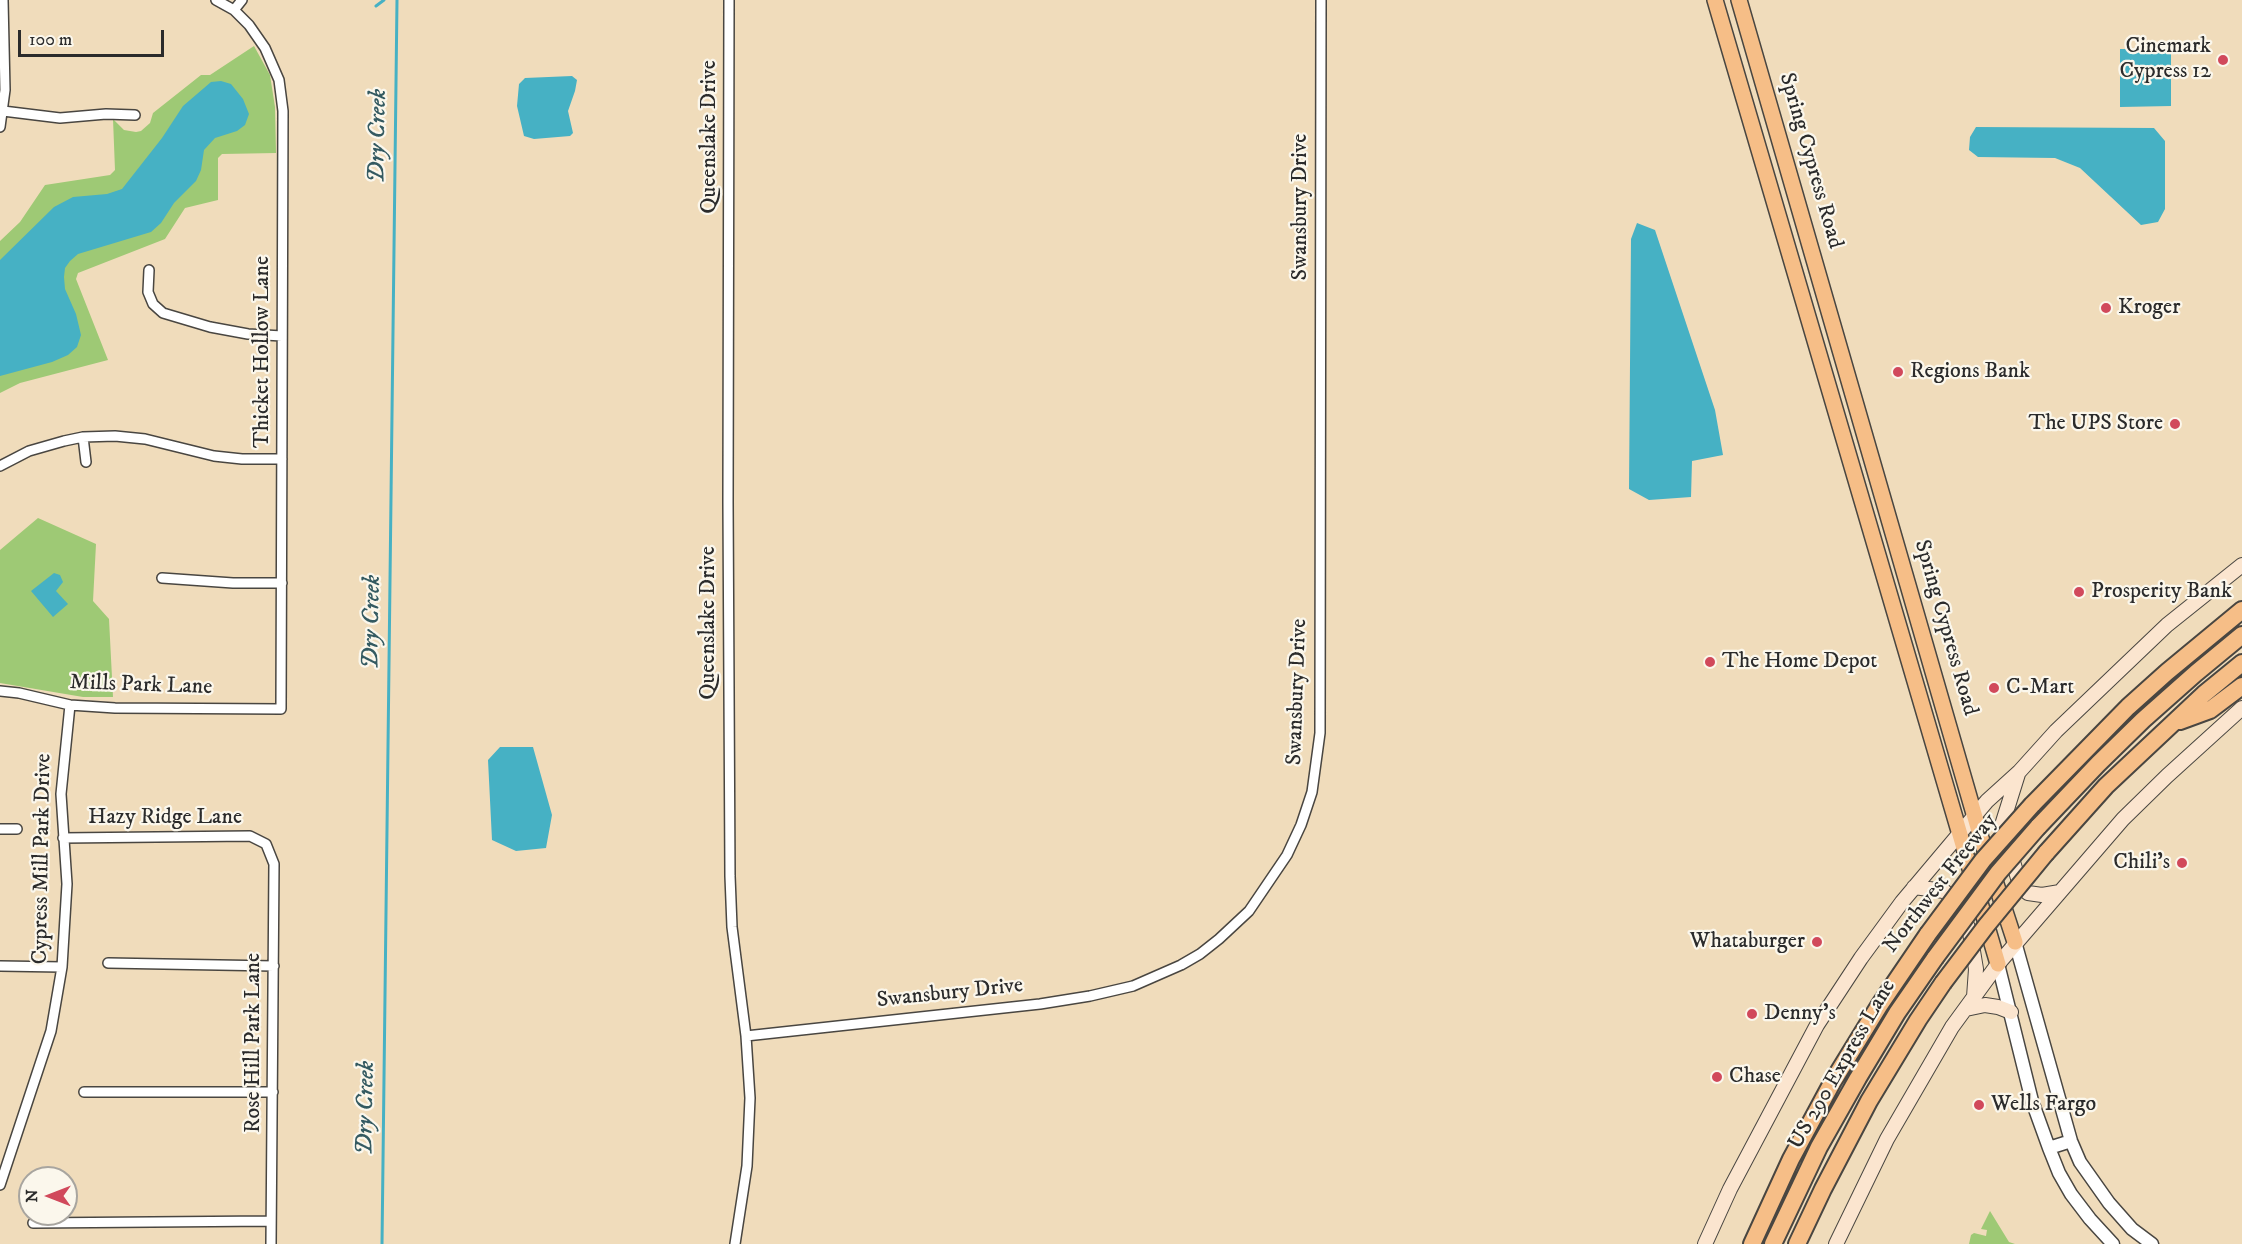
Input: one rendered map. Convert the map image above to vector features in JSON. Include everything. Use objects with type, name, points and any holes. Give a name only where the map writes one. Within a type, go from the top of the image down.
[{"type":"highway","name":"Northwest Freeway","points":[[1752,1244],[1791,1159],[1828,1090],[1874,1013],[1928,934],[1983,860],[2032,805],[2128,707],[2242,610]]},
{"type":"highway","name":"US 290 Express Lane","points":[[1773,1244],[1819,1147],[1857,1078],[1897,1013],[1998,873],[2038,827],[2143,720],[2242,635]]},
{"type":"highway","points":[[1797,1244],[1869,1101],[1918,1020],[1986,926],[2046,853],[2106,786],[2171,724],[2242,663]]},
{"type":"highway","points":[[2171,724],[2210,710],[2242,686]]},
{"type":"main road","name":"Spring Cypress Road","points":[[1715,0],[1998,964]]},
{"type":"main road","name":"Spring Cypress Road","points":[[1740,0],[1976,816],[2015,942]]},
{"type":"main road","points":[[1756,139],[1779,137]]},
{"type":"main road","points":[[1808,316],[1829,309]]},
{"type":"main road","points":[[1875,545],[1895,536]]},
{"type":"main road","points":[[1705,1244],[1730,1189],[1817,1025],[1861,958],[1914,887],[1987,801],[2019,772],[2064,724],[2167,625],[2242,565]]},
{"type":"main road","points":[[1836,1244],[1887,1139],[1952,1027],[1998,964],[2123,819],[2242,708]]},
{"type":"main road","points":[[2019,772],[2002,825],[2020,885],[2028,893],[2042,895],[2060,892]]},
{"type":"main road","points":[[1914,887],[1944,891],[1959,904],[1970,933],[1976,969],[1970,1004]]},
{"type":"main road","points":[[1970,1004],[1998,1007],[2011,1012]]},
{"type":"street","points":[[0,127],[5,90],[3,0]]},
{"type":"street","name":"Thicket Hollow Lane","points":[[216,0],[234,10],[249,25],[265,48],[279,80],[283,111],[281,709]]},
{"type":"street","points":[[234,10],[242,0]]},
{"type":"street","name":"Queenslake Drive","points":[[729,0],[730,876],[732,927],[746,1036],[750,1098],[750,1132],[735,1244]]},
{"type":"street","name":"Swansbury Drive","points":[[746,1036],[1040,1004],[1133,986],[1181,965],[1219,939],[1249,911],[1287,855],[1301,825],[1312,792],[1320,733],[1321,0]]},
{"type":"street","points":[[3,111],[60,118],[106,114],[135,115]]},
{"type":"street","points":[[149,270],[148,292],[153,304],[163,313],[210,327],[248,334],[282,336]]},
{"type":"street","points":[[0,466],[29,451],[83,437],[115,436],[145,439],[214,456],[282,459]]},
{"type":"street","points":[[83,437],[86,462]]},
{"type":"street","points":[[162,578],[212,582],[282,582]]},
{"type":"street","name":"Mills Park Lane","points":[[0,691],[70,705],[115,708],[281,709]]},
{"type":"street","name":"Cypress Mill Park Drive","points":[[0,1185],[51,1031],[62,967],[67,884],[61,794],[70,705]]},
{"type":"street","points":[[0,829],[17,829]]},
{"type":"street","name":"Hazy Ridge Lane","points":[[63,838],[250,836],[266,844]]},
{"type":"street","name":"Rose Hill Park Lane","points":[[266,844],[274,864],[271,1244]]},
{"type":"street","name":"Spring Cypress Road","points":[[2015,942],[2071,1141],[2080,1162],[2103,1197],[2132,1229],[2152,1244]]},
{"type":"street","points":[[108,963],[274,966]]},
{"type":"street","name":"Spring Cypress Road","points":[[1998,964],[2032,1101],[2059,1173],[2090,1219],[2113,1244]]},
{"type":"street","points":[[0,966],[62,967]]},
{"type":"street","points":[[84,1092],[273,1092]]},
{"type":"street","points":[[2049,1148],[2071,1141]]},
{"type":"street","points":[[78,1223],[272,1221]]},
{"type":"green space","points":[[254,46],[270,75],[275,107],[276,153],[222,154],[218,158],[218,200],[185,208],[165,239],[78,273],[76,279],[108,360],[20,383],[0,393],[0,241],[20,222],[45,185],[110,175],[115,170],[113,119],[124,130],[141,131],[150,123],[153,113],[201,75],[210,75]]},
{"type":"green space","points":[[38,518],[96,544],[93,601],[109,619],[113,697],[83,697],[0,683],[0,550]]},
{"type":"green space","points":[[1990,1211],[2009,1242],[2015,1244],[1969,1244],[1971,1235],[1974,1233],[1986,1236],[1987,1230],[1981,1229]]},
{"type":"water","points":[[2120,49],[2171,49],[2171,106],[2120,107]]},
{"type":"water","points":[[572,76],[577,80],[568,111],[573,133],[570,136],[534,139],[524,136],[517,106],[519,84],[525,78]]},
{"type":"water","points":[[221,81],[231,84],[243,99],[249,114],[245,125],[237,131],[215,138],[204,150],[201,170],[196,181],[174,203],[161,223],[151,232],[78,254],[70,261],[65,268],[64,277],[65,289],[76,314],[81,335],[77,347],[68,355],[52,362],[0,376],[0,260],[54,207],[73,197],[107,194],[122,189],[162,138],[183,106],[211,82]]},
{"type":"water","points":[[1976,127],[2154,128],[2165,141],[2165,209],[2158,222],[2141,225],[2080,168],[2055,158],[1978,157],[1969,150],[1970,137]]},
{"type":"water","points":[[1637,223],[1655,230],[1715,410],[1723,455],[1692,461],[1691,497],[1649,500],[1629,489],[1631,239]]},
{"type":"water","points":[[54,573],[60,575],[63,582],[56,591],[68,604],[53,617],[31,591]]},
{"type":"water","points":[[500,747],[533,747],[552,815],[546,848],[516,851],[492,840],[488,760]]},
{"type":"waterway","points":[[376,6],[384,0]]},
{"type":"waterway","name":"Dry Creek","points":[[382,1244],[397,0]]},
{"type":"place","name":"Cinemark Cypress 12","points":[[2223,60]]},
{"type":"place","name":"Kroger","points":[[2106,308]]},
{"type":"place","name":"Regions Bank","points":[[1898,372]]},
{"type":"place","name":"The UPS Store","points":[[2175,424]]},
{"type":"place","name":"Prosperity Bank","points":[[2079,592]]},
{"type":"place","name":"The Home Depot","points":[[1710,662]]},
{"type":"place","name":"C-Mart","points":[[1994,688]]},
{"type":"place","name":"Chili's","points":[[2182,863]]},
{"type":"place","name":"Whataburger","points":[[1817,942]]},
{"type":"place","name":"Denny's","points":[[1752,1014]]},
{"type":"place","name":"Chase","points":[[1717,1077]]},
{"type":"place","name":"Wells Fargo","points":[[1979,1105]]}]
